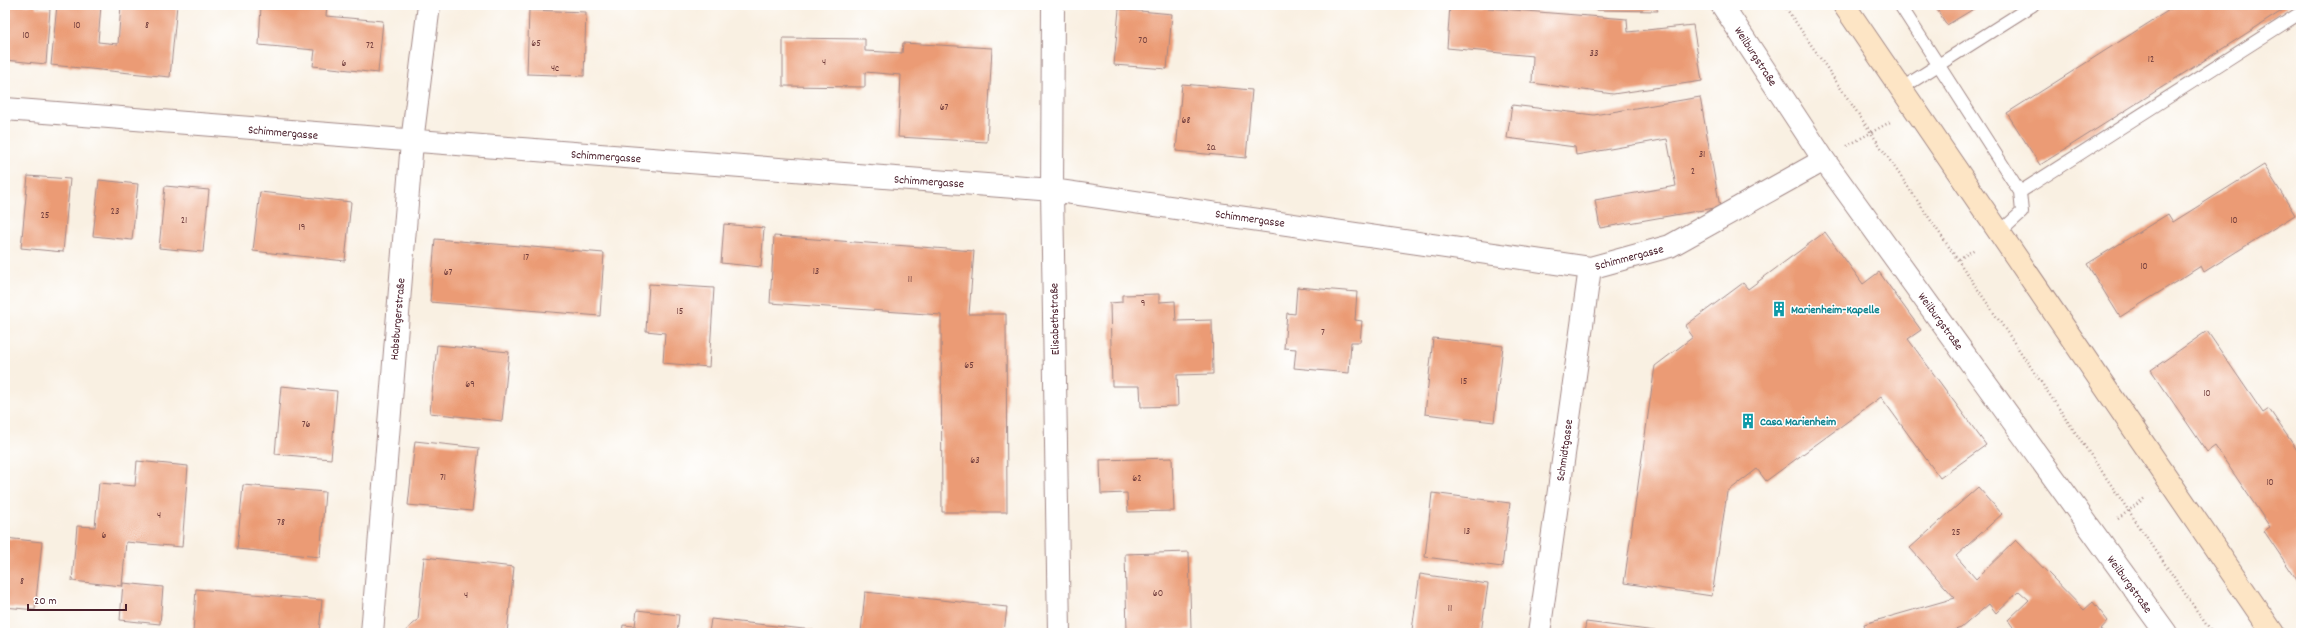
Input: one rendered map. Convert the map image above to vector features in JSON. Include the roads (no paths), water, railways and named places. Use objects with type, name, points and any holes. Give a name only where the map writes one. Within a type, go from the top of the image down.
[{"type":"street","name":"Habsburgerstraße","points":[[372,633],[412,142],[429,5]]},
{"type":"street","name":"Elisabethstraße","points":[[1053,5],[1052,190],[1059,633]]},
{"type":"street","name":"Weilburgstraße","points":[[1722,5],[1824,160],[2166,633]]},
{"type":"street","points":[[1844,5],[2273,633]]},
{"type":"street","name":"Schimmergasse","points":[[5,109],[412,142],[1052,190],[1590,268],[1670,246],[1824,160]]},
{"type":"street","name":"Schmidtgasse","points":[[1539,633],[1590,268]]},
{"type":"lane","points":[[1900,5],[2020,192],[2022,212],[2000,232]]},
{"type":"lane","points":[[1902,88],[2033,5]]},
{"type":"lane","points":[[2020,192],[2297,15]]},
{"type":"place","name":"Marienheim-Kapelle","points":[[1779,309]]},
{"type":"place","name":"Casa Marienheim","points":[[1748,421]]}]
